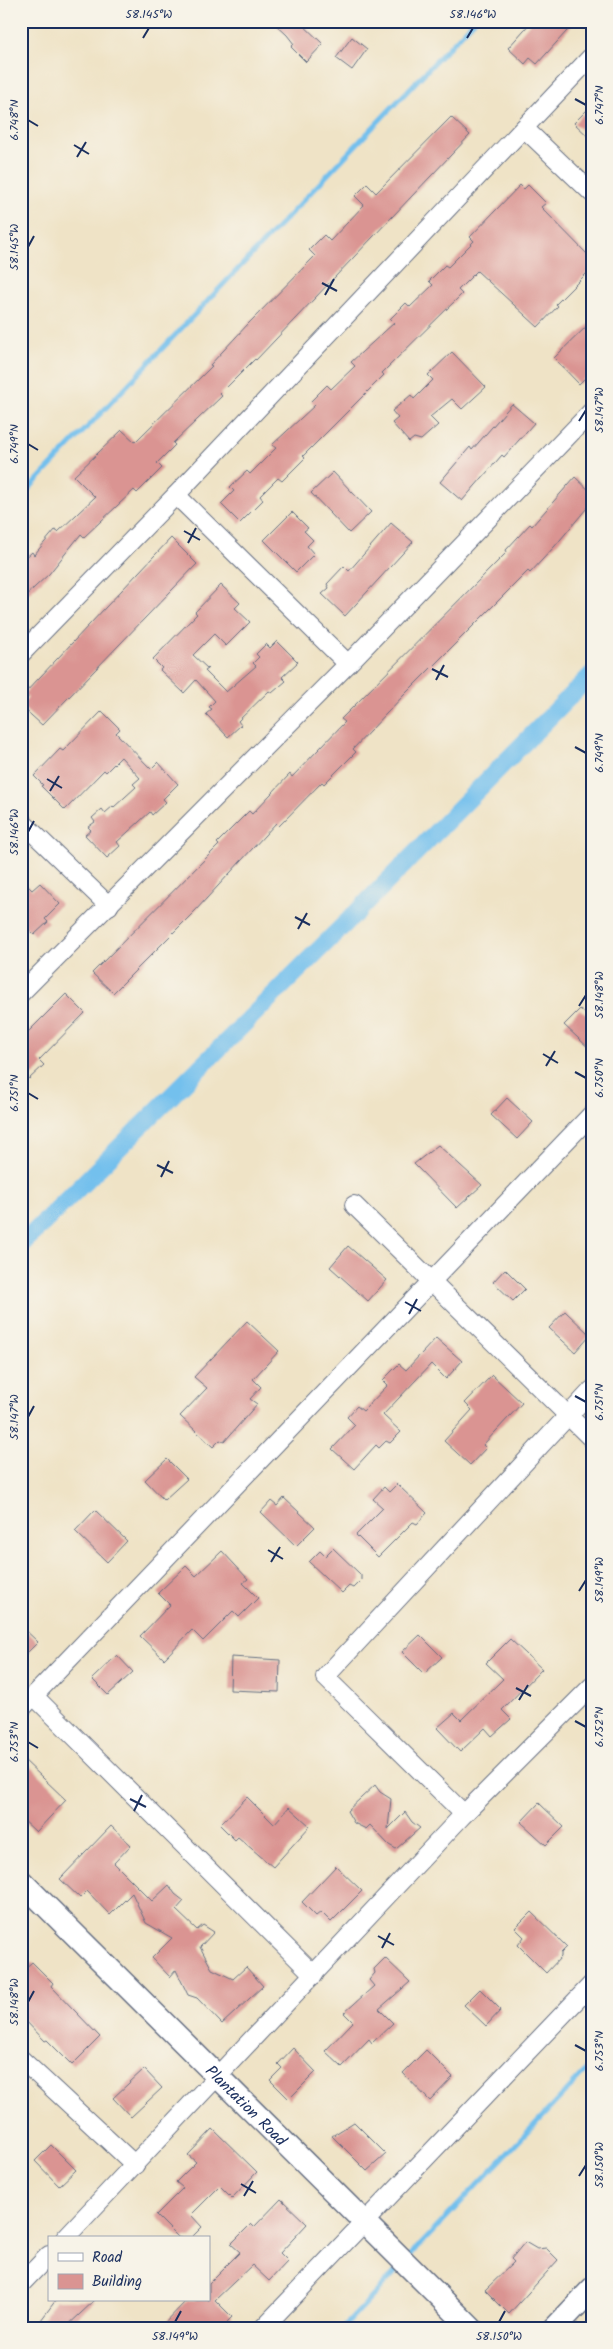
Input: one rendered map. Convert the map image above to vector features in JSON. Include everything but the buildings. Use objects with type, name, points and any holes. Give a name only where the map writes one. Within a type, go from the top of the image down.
[{"type":"street","points":[[21,654],[176,495],[592,56]]},
{"type":"street","points":[[524,128],[592,193]]},
{"type":"street","points":[[21,993],[348,664],[592,411]]},
{"type":"street","points":[[176,495],[348,664]]},
{"type":"street","points":[[21,821],[109,906]]},
{"type":"street","points":[[21,1709],[592,1114]]},
{"type":"street","points":[[354,1205],[592,1439]]},
{"type":"street","points":[[464,1814],[325,1676],[592,1390]]},
{"type":"street","points":[[67,2236],[219,2077],[464,1814],[592,1686]]},
{"type":"street","points":[[34,1696],[314,1975]]},
{"type":"street","name":"Plantation Road","points":[[21,1881],[471,2328]]},
{"type":"street","points":[[263,2328],[363,2221],[592,1984]]},
{"type":"street","points":[[21,2058],[135,2165]]},
{"type":"street","points":[[21,2284],[48,2256]]},
{"type":"street","points":[[554,2328],[592,2289]]},
{"type":"waterway","points":[[21,497],[474,21]]},
{"type":"waterway","points":[[21,1245],[363,906],[592,674]]},
{"type":"waterway","points":[[408,2258],[592,2064]]},
{"type":"waterway","points":[[343,2328],[401,2266]]}]
